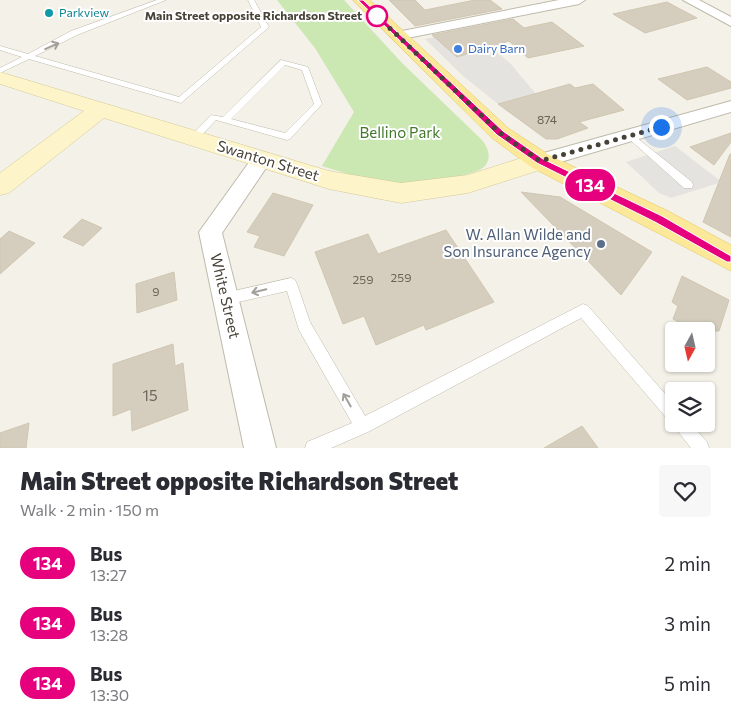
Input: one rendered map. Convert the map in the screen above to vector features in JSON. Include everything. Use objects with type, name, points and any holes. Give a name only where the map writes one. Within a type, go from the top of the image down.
[{"type":"main road","points":[[361,0],[500,133],[540,161],[658,219],[731,259]]},
{"type":"street","points":[[397,36],[579,0]]},
{"type":"street","points":[[689,0],[731,22]]},
{"type":"street","name":"Swanton Street","points":[[0,78],[329,180],[401,193],[468,184],[540,161]]},
{"type":"street","points":[[540,161],[731,106]]},
{"type":"street","points":[[0,186],[101,109]]},
{"type":"street","name":"White Street","points":[[260,448],[210,232],[262,159]]},
{"type":"lane","points":[[0,71],[88,28],[164,0]]},
{"type":"lane","points":[[0,48],[181,100],[265,26],[251,0]]},
{"type":"lane","points":[[194,138],[214,117],[287,137],[318,104],[305,68],[284,62],[225,120]]},
{"type":"lane","points":[[631,136],[688,186]]},
{"type":"lane","points":[[226,299],[291,284],[304,325],[362,426]]},
{"type":"lane","points":[[313,448],[362,426],[583,310],[665,406]]},
{"type":"lane","points":[[687,432],[701,448]]},
{"type":"green space","name":"Bellino Park","points":[[277,0],[344,0],[402,63],[483,141],[489,156],[485,166],[469,174],[456,177],[426,182],[392,184],[357,177],[322,166],[354,112],[315,48]]},
{"type":"shaded area","points":[[470,30],[510,63],[536,94],[498,104],[462,75],[425,39]]},
{"type":"shaded area","points":[[675,146],[722,182],[671,198],[659,193],[626,162]]},
{"type":"building","points":[[389,0],[415,0],[425,10],[475,0],[490,0],[502,9],[415,26]]},
{"type":"building","points":[[667,2],[697,18],[645,33],[613,14]]},
{"type":"building","points":[[513,19],[524,28],[552,22],[584,46],[528,58],[509,41],[457,57],[432,35]]},
{"type":"building","points":[[707,67],[731,82],[731,88],[687,100],[658,79]]},
{"type":"building","points":[[570,84],[575,88],[593,84],[624,110],[579,122],[588,128],[557,139],[546,139],[498,104]]},
{"type":"building","points":[[731,133],[731,142],[714,165],[690,147]]},
{"type":"building","points":[[731,154],[731,237],[703,222]]},
{"type":"building","points":[[521,192],[560,197],[652,252],[621,295]]},
{"type":"building","points":[[273,193],[313,205],[284,256],[254,247],[260,236],[247,232]]},
{"type":"building","points":[[82,219],[102,228],[83,246],[63,237]]},
{"type":"building","points":[[446,230],[494,302],[426,330],[424,325],[376,345],[364,316],[343,324],[315,252],[368,234],[378,254]]},
{"type":"building","points":[[9,231],[35,243],[0,274],[0,239]]},
{"type":"building","points":[[174,272],[177,300],[137,313],[136,284]]},
{"type":"building","points":[[682,276],[729,300],[719,331],[715,331],[715,322],[678,322],[673,319],[678,306],[672,302]]},
{"type":"building","points":[[173,344],[175,366],[183,363],[188,410],[132,431],[131,409],[113,416],[113,364]]},
{"type":"building","points":[[29,423],[26,448],[0,448],[0,433]]},
{"type":"building","points":[[582,426],[598,448],[544,448]]},
{"type":"bus line","name":"134","points":[[361,0],[500,133],[540,161],[658,219],[731,259]]},
{"type":"place","name":"Parkview","points":[[49,13]]},
{"type":"place","name":"Main Street opposite Richardson Street","points":[[377,16]]},
{"type":"place","name":"Dairy Barn","points":[[458,49]]},
{"type":"place","name":"W. Allan Wilde and Son Insurance Agency","points":[[601,244]]},
{"type":"route","points":[[377,16],[500,133],[540,161],[661,127]]}]
